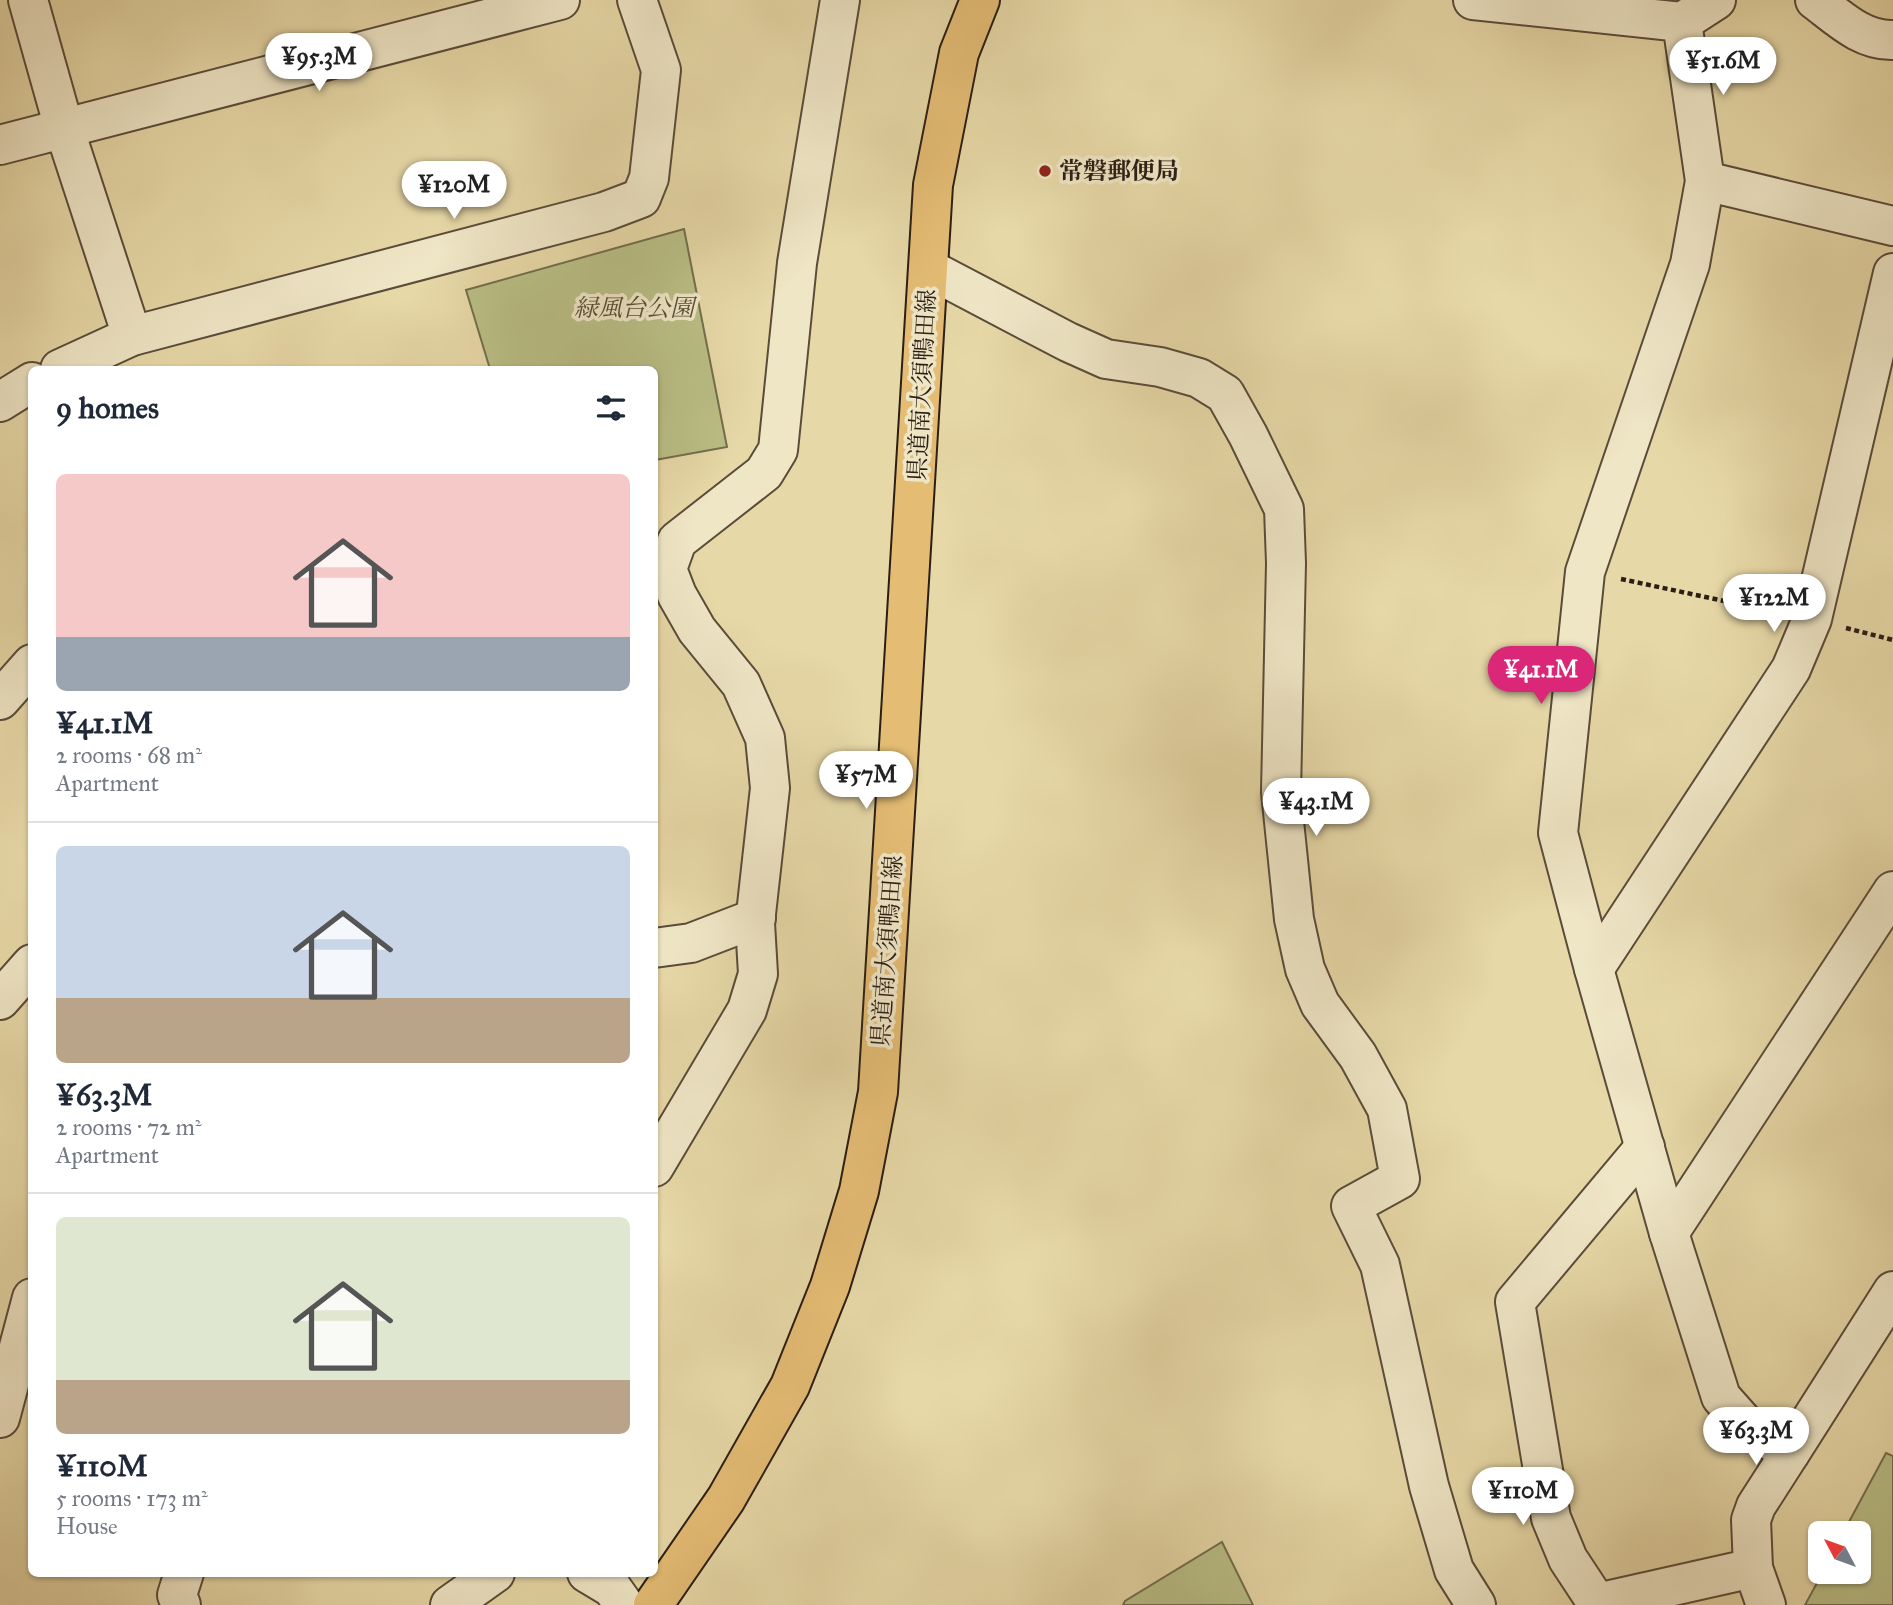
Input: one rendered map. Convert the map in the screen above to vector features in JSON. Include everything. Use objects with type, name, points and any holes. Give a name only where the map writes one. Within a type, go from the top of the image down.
[{"type":"main road","name":"県道南大須鴨田線","points":[[653,1605],[726,1499],[790,1386],[830,1286],[859,1191],[878,1092],[933,185],[959,53],[980,0]]},
{"type":"street","points":[[27,0],[64,128],[132,336]]},
{"type":"street","points":[[0,145],[560,0]]},
{"type":"street","points":[[67,366],[132,336],[604,212],[641,198],[649,178],[660,70],[637,0]]},
{"type":"street","points":[[658,1160],[747,1010],[758,974],[755,918],[769,788],[765,738],[741,684],[697,630],[677,595],[667,569],[677,541],[764,473],[778,450],[797,263],[840,0]]},
{"type":"street","points":[[1473,0],[1682,22],[1716,0]]},
{"type":"street","points":[[1815,0],[1862,34],[1879,41],[1893,40]]},
{"type":"street","points":[[1682,22],[1704,181],[1690,264],[1585,572],[1558,833],[1669,1233],[1721,1397],[1745,1424],[1790,1453]]},
{"type":"street","points":[[1704,181],[1893,226]]},
{"type":"street","points":[[929,269],[1106,359],[1160,367],[1199,378],[1225,394],[1284,509],[1286,563],[1281,792],[1294,919],[1306,968],[1320,1004],[1359,1056],[1387,1109],[1400,1179],[1351,1206],[1380,1265],[1429,1486],[1454,1570],[1476,1605]]},
{"type":"street","points":[[1594,969],[1791,669],[1812,619],[1893,273]]},
{"type":"street","points":[[0,402],[28,385]]},
{"type":"street","points":[[1669,1233],[1893,891]]},
{"type":"street","points":[[658,947],[691,943],[755,918]]},
{"type":"street","points":[[0,1000],[28,968]]},
{"type":"street","points":[[1645,1147],[1516,1303],[1551,1518],[1568,1559],[1597,1603],[1753,1568]]},
{"type":"street","points":[[1766,1605],[1753,1568],[1751,1520],[1756,1506],[1893,1291]]},
{"type":"street","points":[[0,1418],[28,1313]]},
{"type":"street","points":[[181,1605],[177,1595],[183,1577]]},
{"type":"street","points":[[450,1605],[489,1577]]},
{"type":"path","points":[[1585,572],[1812,619],[1893,640]]},
{"type":"green space","name":"緑風台公園","points":[[684,229],[727,447],[658,459],[658,366],[489,366],[466,290]]},
{"type":"green space","points":[[1886,1453],[1893,1456],[1893,1605],[1805,1605],[1816,1584],[1871,1584],[1871,1521],[1849,1521]]},
{"type":"green space","points":[[1222,1542],[1253,1605],[1123,1605],[1125,1601]]},
{"type":"place","name":"常磐郵便局","points":[[1045,171]]}]
